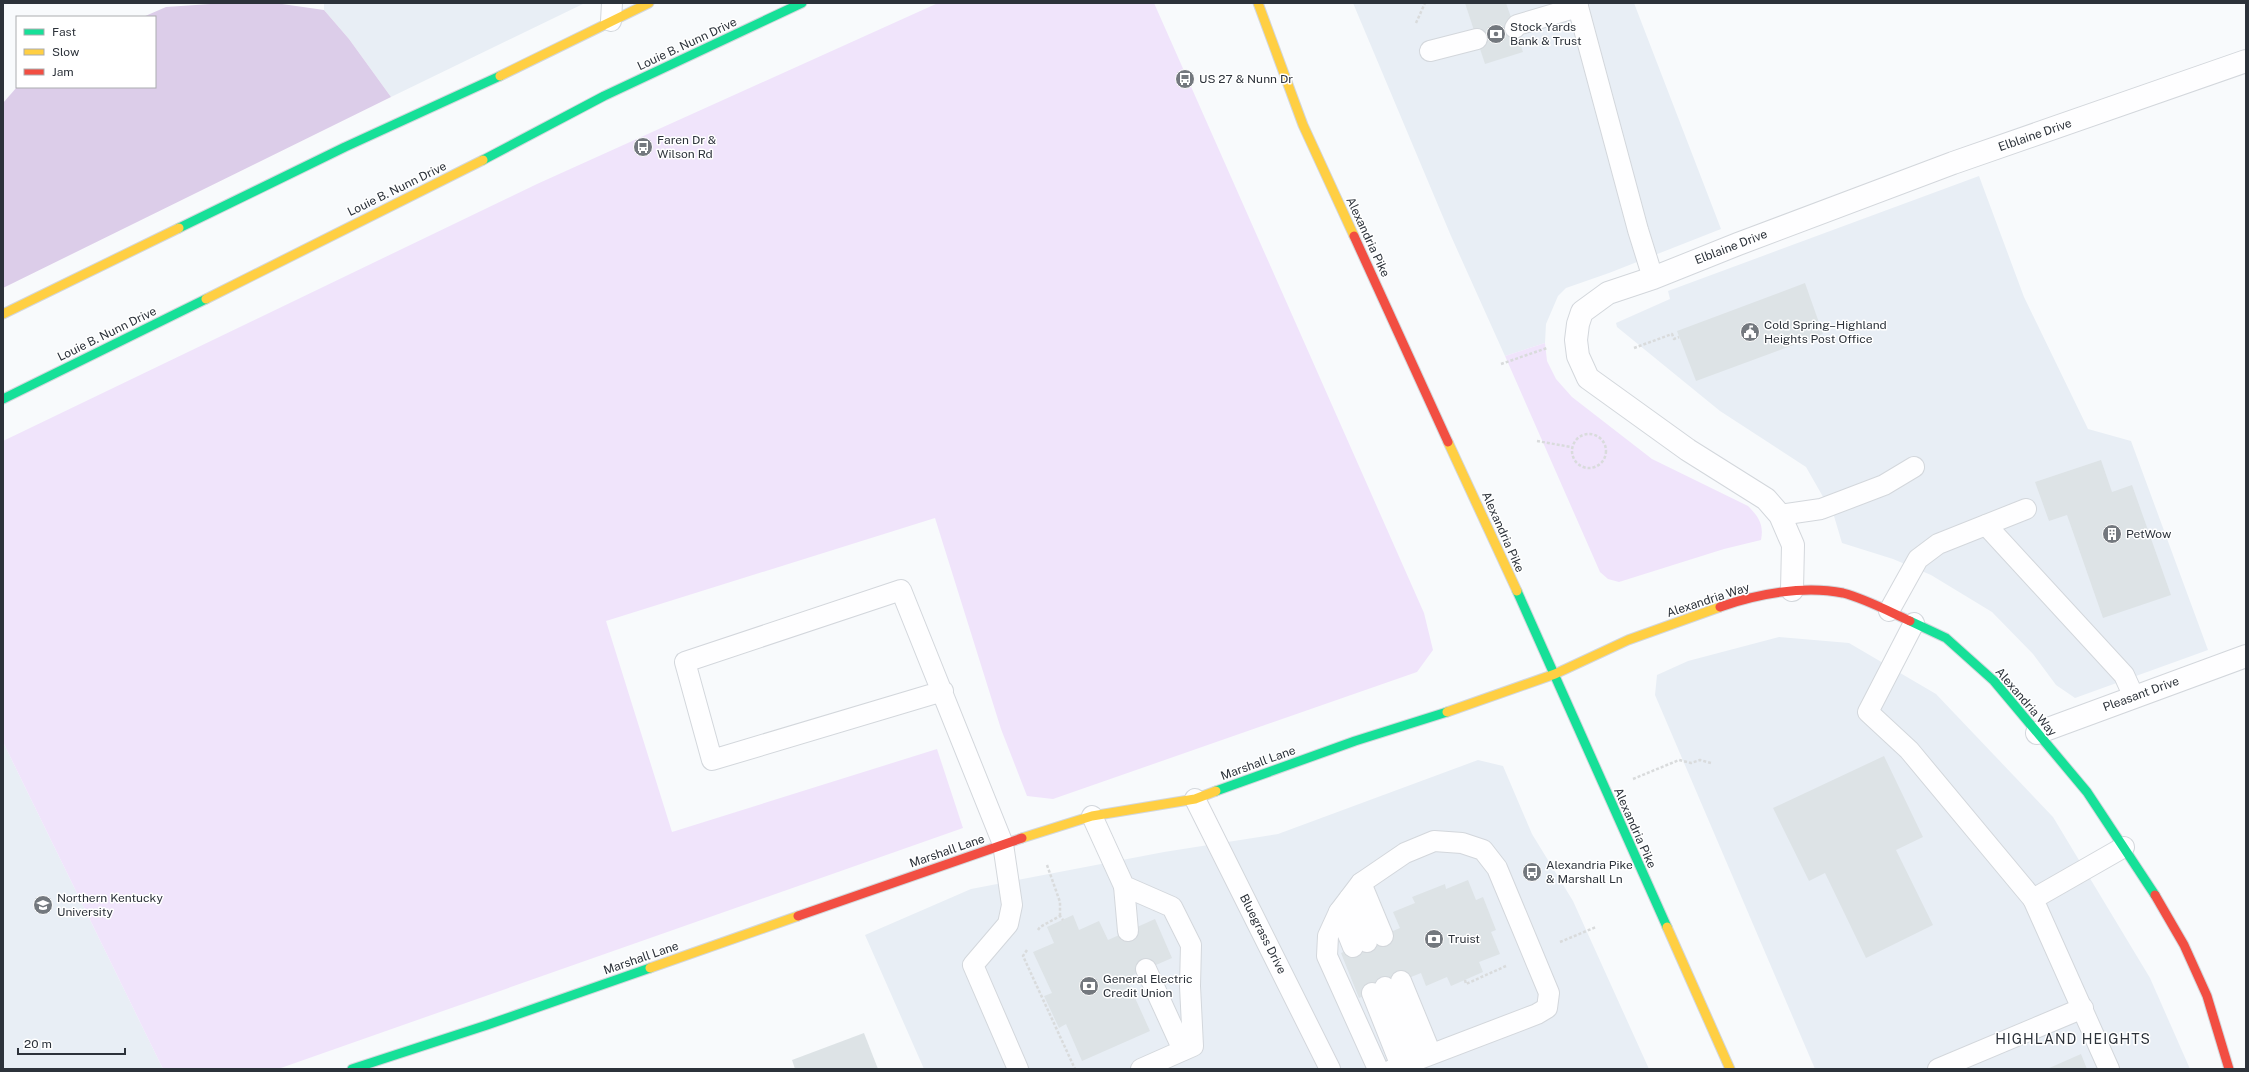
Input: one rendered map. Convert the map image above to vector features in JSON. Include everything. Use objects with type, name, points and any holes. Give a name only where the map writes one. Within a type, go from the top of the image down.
[{"type":"main road","points":[[3,314],[345,147],[513,70],[611,12],[649,3]]},
{"type":"main road","name":"Louie B. Nunn Drive","points":[[3,399],[420,192],[604,96],[802,3]]},
{"type":"main road","name":"Alexandria Pike","points":[[1258,3],[1303,125],[1555,674],[1605,790],[1730,1069]]},
{"type":"main road","name":"Alexandria Way","points":[[1555,674],[1628,640],[1742,599],[1792,590],[1842,593],[1889,611],[1946,638],[1994,681],[2087,792],[2150,886],[2184,945],[2207,996],[2229,1069]]},
{"type":"main road","name":"Marshall Lane","points":[[352,1069],[487,1025],[1003,844],[1092,816],[1195,799],[1355,741],[1473,704],[1555,674]]},
{"type":"street","name":"Elblaine Drive","points":[[1792,590],[1793,545],[1780,515],[1766,498],[1688,450],[1588,378],[1578,356],[1576,340],[1578,324],[1582,312],[1608,293],[1653,278],[1738,244],[1953,163],[2246,61]]},
{"type":"street","name":"Pleasant Drive","points":[[2037,732],[2246,656]]},
{"type":"lane","points":[[1515,28],[1518,25],[1578,5],[1638,230],[1653,278]]},
{"type":"lane","points":[[1430,51],[1477,39]]},
{"type":"lane","points":[[1780,515],[1821,509],[1884,485],[1914,467]]},
{"type":"lane","points":[[1889,611],[1918,559],[1938,544],[2026,509]]},
{"type":"lane","points":[[1986,525],[2124,675],[2134,697]]},
{"type":"lane","points":[[943,691],[712,760],[685,662],[901,590],[943,691],[1003,844],[1012,905],[1008,924],[973,965],[1018,1069]]},
{"type":"lane","points":[[1914,623],[1868,712],[1909,750],[2033,899],[2109,1069]]},
{"type":"lane","name":"Bluegrass Drive","points":[[1195,799],[1330,1069]]},
{"type":"lane","points":[[1092,816],[1124,886],[1128,931]]},
{"type":"lane","points":[[1378,1069],[1327,956],[1328,936],[1344,905],[1361,883],[1405,853],[1434,842],[1462,843],[1483,850],[1497,868],[1549,993],[1547,1008],[1537,1014],[1410,1062]]},
{"type":"lane","points":[[2033,899],[2124,847]]},
{"type":"lane","points":[[1344,905],[1367,942],[1361,883]]},
{"type":"lane","points":[[1124,886],[1172,907],[1191,945],[1190,986],[1193,1046],[1141,1069]]},
{"type":"lane","points":[[1146,970],[1183,1050]]},
{"type":"lane","points":[[1410,1062],[1386,987],[1410,1062]]},
{"type":"lane","points":[[1938,1069],[2083,1008]]},
{"type":"path","points":[[1416,23],[1425,3]]},
{"type":"path","points":[[1634,348],[1672,334],[1674,339],[1679,337]]},
{"type":"path","points":[[1501,364],[1576,340]]},
{"type":"path","points":[[1585,434],[1596,435],[1603,441],[1607,450],[1604,460],[1597,467],[1587,469],[1578,465],[1572,458],[1571,447],[1576,438],[1585,434]]},
{"type":"path","points":[[1537,441],[1571,447]]},
{"type":"path","points":[[1605,790],[1679,760],[1691,763],[1700,760],[1711,763]]},
{"type":"path","points":[[1047,865],[1060,902],[1060,916],[1063,920]]},
{"type":"path","points":[[1034,936],[1040,927],[1060,916]]},
{"type":"path","points":[[1029,946],[1023,956],[1075,1069]]},
{"type":"shaded area","points":[[225,3],[275,3],[324,10],[349,39],[391,97],[3,288],[3,103],[16,88],[156,88],[156,16],[145,16],[166,7]]},
{"type":"shaded area","points":[[324,3],[585,3],[391,97],[349,39],[324,10]]},
{"type":"shaded area","points":[[938,3],[1154,3],[1424,613],[1433,650],[1417,672],[1053,799],[1027,796],[1001,729],[935,518],[606,621],[672,832],[937,749],[963,828],[278,1069],[163,1069],[3,742],[3,441],[537,184]]},
{"type":"shaded area","points":[[1353,3],[1634,3],[1721,229],[1609,273],[1566,288],[1558,296],[1546,324],[1545,343],[1505,356],[1451,236]]},
{"type":"shaded area","points":[[1979,176],[2024,297],[2088,429],[2131,441],[2208,650],[2075,698],[2056,685],[2033,654],[1992,612],[1931,575],[1893,559],[1842,543],[1834,516],[1806,467],[1720,411],[1617,327],[1616,323],[1670,299],[1668,291]]},
{"type":"shaded area","points":[[1545,343],[1547,361],[1556,379],[1572,397],[1652,459],[1748,506],[1760,522],[1762,530],[1761,540],[1724,549],[1619,582],[1608,579],[1600,572],[1505,356]]},
{"type":"shaded area","points":[[1779,637],[1849,643],[1936,694],[2053,817],[2150,978],[2190,1069],[1815,1069],[1655,695],[1657,675],[1688,661]]},
{"type":"shaded area","name":"Northern Kentucky University","points":[[3,742],[163,1069],[3,1069]]},
{"type":"shaded area","points":[[1478,760],[1503,766],[1532,834],[1573,901],[1649,1069],[924,1069],[865,935],[971,889],[1164,852],[1278,834]]},
{"type":"building","name":"Stock Yards Bank & Trust","points":[[1465,3],[1506,3],[1523,52],[1485,64]]},
{"type":"building","name":"Cold Spring–Highland Heights Post Office","points":[[1805,283],[1823,334],[1696,381],[1677,331]]},
{"type":"building","name":"PetWow","points":[[2101,460],[2112,492],[2132,485],[2171,595],[2103,618],[2067,515],[2049,521],[2035,482]]},
{"type":"building","points":[[1884,756],[1923,837],[1896,850],[1933,925],[1866,958],[1825,873],[1809,881],[1773,808]]},
{"type":"building","name":"Truist","points":[[1468,880],[1476,900],[1483,897],[1496,930],[1491,932],[1500,954],[1479,962],[1483,972],[1451,986],[1447,977],[1426,986],[1421,973],[1359,998],[1341,953],[1400,928],[1393,912],[1415,903],[1412,897],[1445,884],[1446,889]]},
{"type":"building","name":"General Electric Credit Union","points":[[1073,915],[1079,930],[1099,921],[1108,940],[1155,919],[1172,958],[1126,978],[1150,1031],[1082,1061],[1066,1024],[1059,1028],[1044,996],[1052,993],[1033,952],[1054,943],[1047,927]]},
{"type":"building","points":[[864,1033],[878,1069],[795,1069],[792,1060]]},
{"type":"building","points":[[2081,1054],[2087,1069],[2047,1069]]},
{"type":"traffic: fast","points":[[483,160],[604,96],[802,3]]},
{"type":"traffic: fast","points":[[179,228],[345,147],[500,76]]},
{"type":"traffic: fast","points":[[3,399],[206,299]]},
{"type":"traffic: fast","points":[[1517,591],[1667,927]]},
{"type":"traffic: fast","points":[[1910,621],[1946,638],[1994,681],[2087,792],[2155,895]]},
{"type":"traffic: fast","points":[[1216,791],[1355,741],[1447,712]]},
{"type":"traffic: fast","points":[[352,1069],[487,1025],[650,968]]},
{"type":"traffic: slow","points":[[500,76],[649,3]]},
{"type":"traffic: slow","points":[[1258,3],[1303,125],[1354,236]]},
{"type":"traffic: slow","points":[[206,299],[483,160]]},
{"type":"traffic: slow","points":[[3,314],[179,228]]},
{"type":"traffic: slow","points":[[1448,442],[1517,591]]},
{"type":"traffic: slow","points":[[1447,712],[1555,674],[1628,640],[1720,607]]},
{"type":"traffic: slow","points":[[1022,838],[1092,816],[1195,799],[1216,791]]},
{"type":"traffic: slow","points":[[650,968],[798,916]]},
{"type":"traffic: slow","points":[[1667,927],[1730,1069]]},
{"type":"traffic: jam","points":[[1354,236],[1448,442]]},
{"type":"traffic: jam","points":[[1720,607],[1749,598],[1780,592],[1796,590],[1828,591],[1843,593],[1860,598],[1910,621]]},
{"type":"traffic: jam","points":[[798,916],[1022,838]]},
{"type":"traffic: jam","points":[[2155,895],[2184,945],[2207,996],[2229,1069]]},
{"type":"place","name":"Stock Yards Bank & Trust","points":[[1496,34]]},
{"type":"place","name":"US 27 & Nunn Dr","points":[[1185,79]]},
{"type":"place","name":"Faren Dr & Wilson Rd","points":[[643,147]]},
{"type":"place","name":"Cold Spring–Highland Heights Post Office","points":[[1750,332]]},
{"type":"place","name":"PetWow","points":[[2112,534]]},
{"type":"place","name":"Alexandria Pike & Marshall Ln","points":[[1532,872]]},
{"type":"place","name":"Northern Kentucky University","points":[[43,905]]},
{"type":"place","name":"Truist","points":[[1434,939]]},
{"type":"place","name":"General Electric Credit Union","points":[[1089,986]]},
{"type":"district","name":"HIGHLAND HEIGHTS","points":[[2073,1039]]}]
